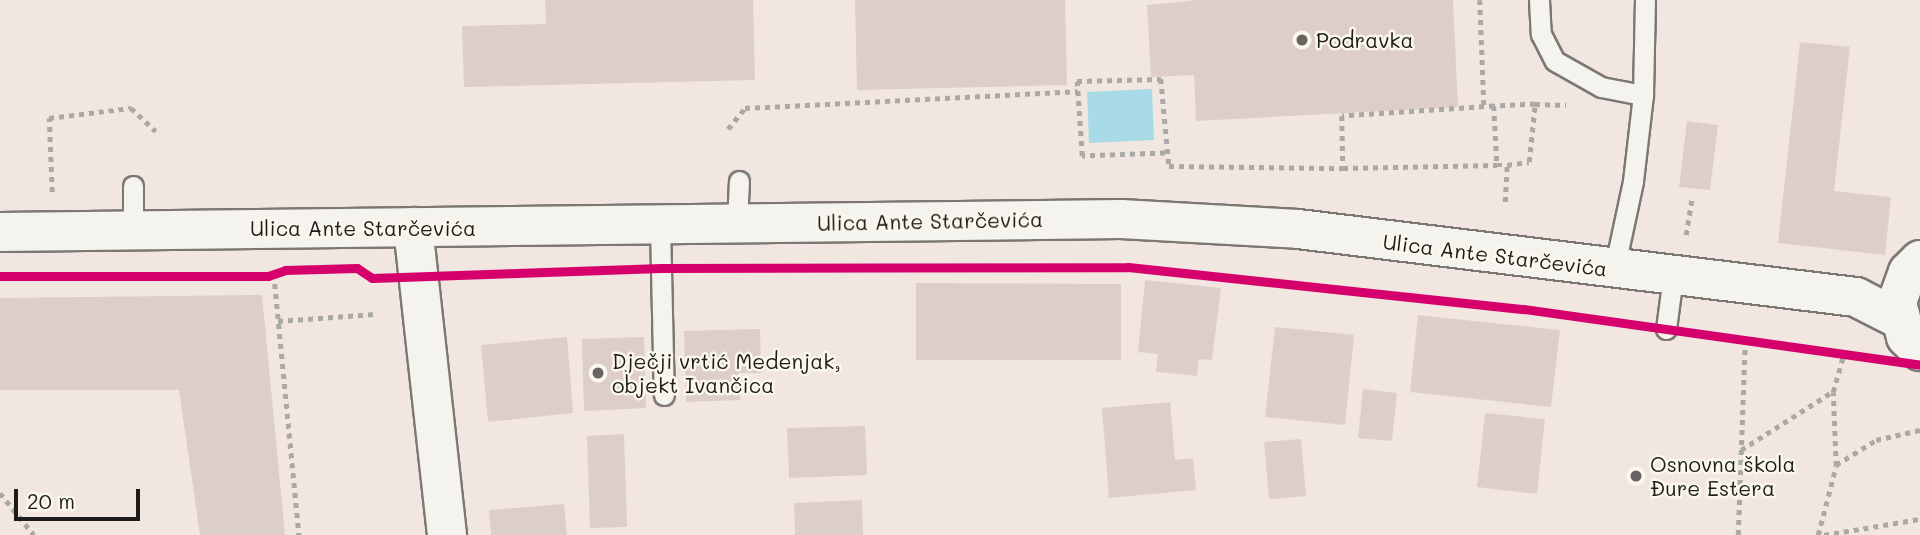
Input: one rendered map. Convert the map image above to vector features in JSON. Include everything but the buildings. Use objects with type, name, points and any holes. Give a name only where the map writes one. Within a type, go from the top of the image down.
[{"type":"main road","name":"Ulica Ante Starčevića","points":[[0,232],[1121,219],[1298,229],[1856,298]]},
{"type":"main road","points":[[413,227],[447,535]]},
{"type":"main road","points":[[1856,298],[1911,271]]},
{"type":"main road","points":[[1911,271],[1897,303],[1899,319],[1906,337],[1920,351]]},
{"type":"main road","points":[[1856,298],[1899,319]]},
{"type":"lane","points":[[1539,0],[1541,34],[1555,61],[1601,87],[1643,95]]},
{"type":"lane","points":[[1614,270],[1633,181],[1643,95],[1645,0]]},
{"type":"lane","points":[[737,223],[739,181]]},
{"type":"lane","points":[[133,186],[133,229]]},
{"type":"lane","points":[[660,225],[664,395]]},
{"type":"lane","points":[[1666,329],[1673,276]]},
{"type":"path","points":[[1480,0],[1484,106]]},
{"type":"path","points":[[1165,153],[1082,156],[1077,81],[1161,79],[1165,153],[1169,166],[1343,168],[1507,165],[1529,162],[1535,104],[1342,116],[1343,168]]},
{"type":"path","points":[[728,129],[745,108],[1078,91]]},
{"type":"path","points":[[1494,106],[1497,165]]},
{"type":"path","points":[[52,184],[49,118],[131,108],[156,131]]},
{"type":"path","points":[[1505,202],[1507,165]]},
{"type":"path","points":[[1686,238],[1692,198]]},
{"type":"path","points":[[285,270],[271,275],[299,535]]},
{"type":"path","points":[[278,321],[375,314]]},
{"type":"path","points":[[1731,339],[1757,343]]},
{"type":"path","points":[[1738,535],[1745,341]]},
{"type":"path","points":[[1818,535],[1836,466],[1833,392],[1848,354],[1831,352]]},
{"type":"path","points":[[1741,450],[1833,392]]},
{"type":"path","points":[[1836,466],[1876,440],[1920,430]]},
{"type":"path","points":[[0,493],[34,535]]},
{"type":"path","points":[[1824,535],[1920,519]]},
{"type":"water","points":[[1152,89],[1154,140],[1089,143],[1087,92]]},
{"type":"cycle path","points":[[0,276],[268,276],[285,270],[357,268],[372,278],[661,268],[1128,267],[1524,309],[1920,365]]},
{"type":"place","name":"Podravka","points":[[1302,40]]},
{"type":"place","name":"Dječji vrtić Medenjak, objekt Ivančica","points":[[598,373]]},
{"type":"place","name":"Osnovna škola Đure Estera","points":[[1636,476]]}]
